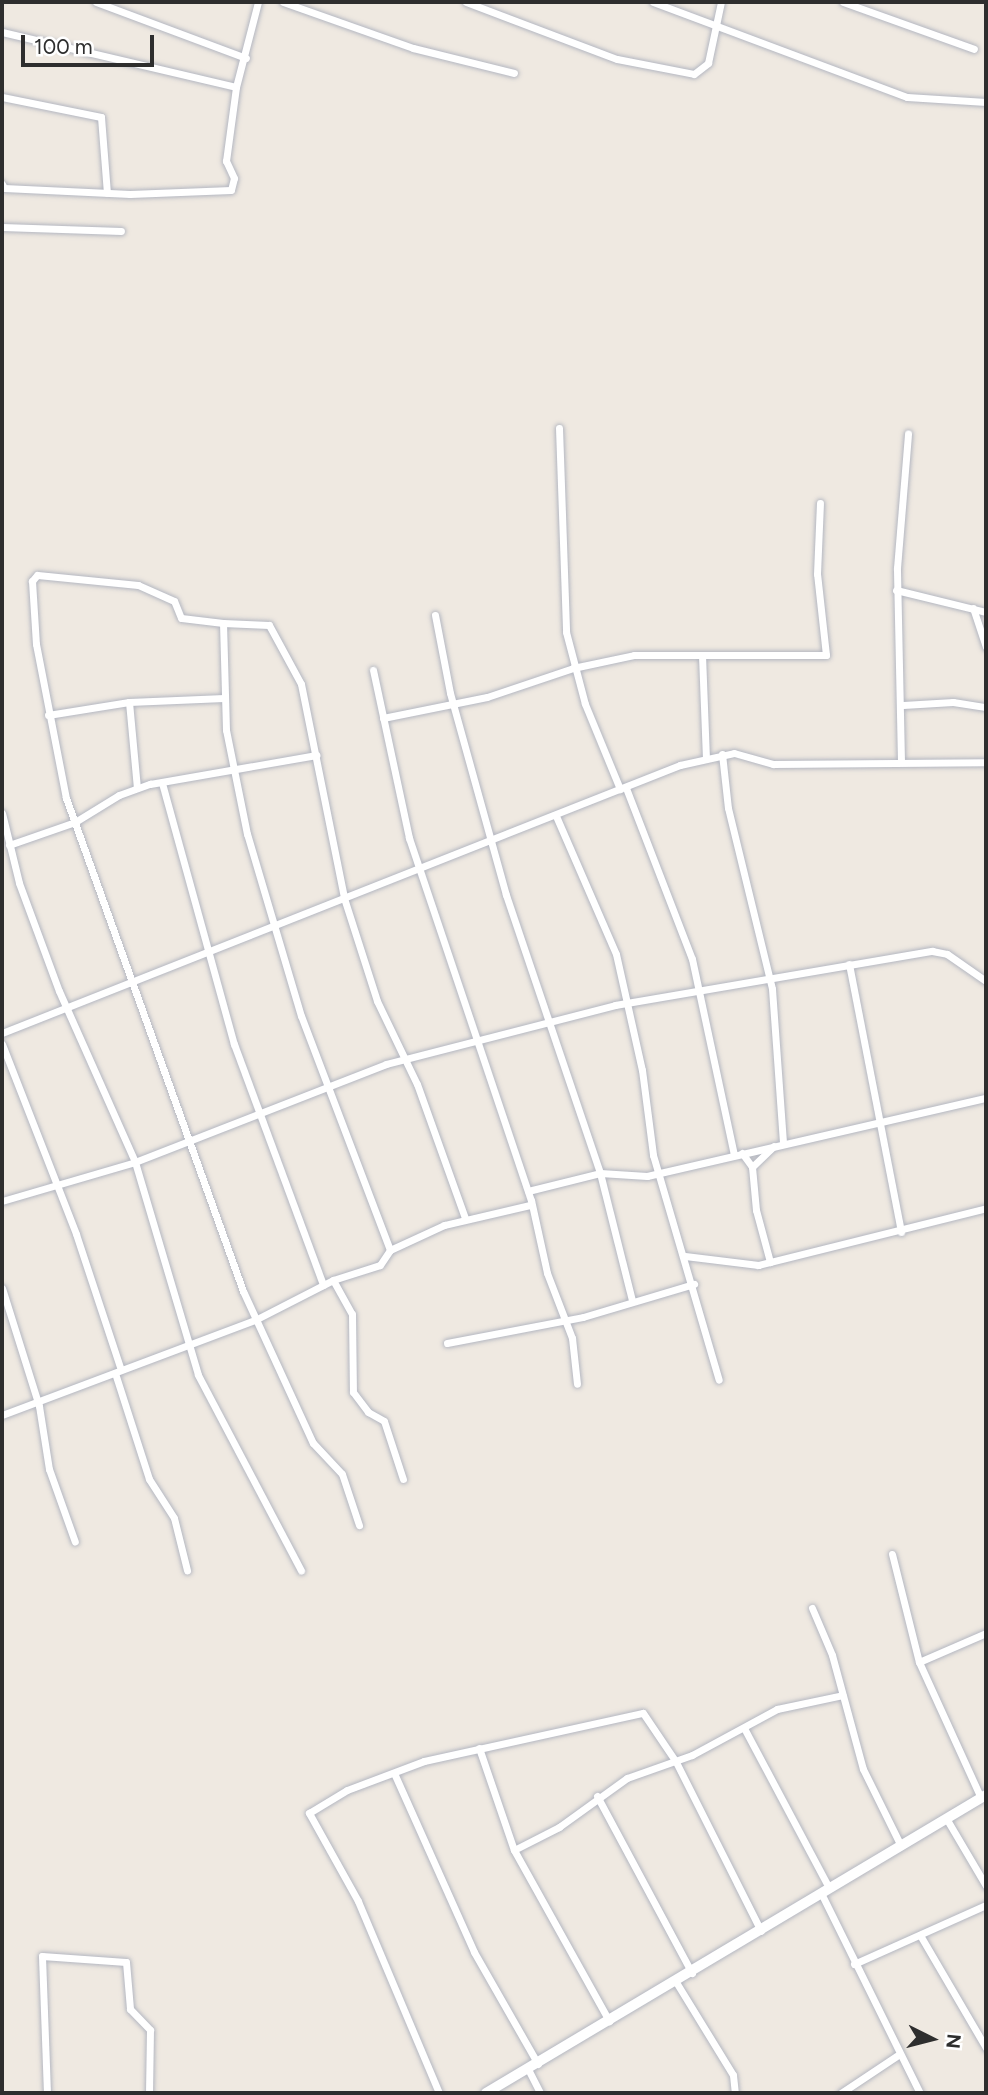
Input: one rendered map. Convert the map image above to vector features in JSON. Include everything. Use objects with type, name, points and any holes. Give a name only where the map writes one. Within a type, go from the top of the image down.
[{"type":"street","points":[[96,2],[246,58]]},
{"type":"street","points":[[118,11],[120,2]]},
{"type":"street","points":[[2,187],[107,193],[234,188],[226,161],[236,87],[246,58],[258,2]]},
{"type":"street","points":[[283,2],[413,48],[514,73]]},
{"type":"street","points":[[466,2],[617,59],[684,74],[694,74],[708,64],[721,2]]},
{"type":"street","points":[[653,2],[915,99],[986,102]]},
{"type":"street","points":[[843,2],[859,4],[975,49]]},
{"type":"street","points":[[2,32],[236,87]]},
{"type":"street","points":[[2,97],[101,117],[107,193]]},
{"type":"street","points":[[2,226],[121,231]]},
{"type":"street","points":[[559,428],[562,594],[573,668],[668,888],[699,988],[738,1154],[752,1167],[770,1262]]},
{"type":"street","points":[[901,762],[904,705],[896,590],[908,433]]},
{"type":"street","points":[[383,718],[454,705],[573,668],[634,655],[827,654],[817,586],[820,503]]},
{"type":"street","points":[[359,1525],[342,1474],[313,1443],[255,1321],[75,821],[48,715],[36,644],[33,576],[138,585],[174,601],[181,618],[271,628],[301,684],[344,898],[377,1001],[407,1060],[465,1218]]},
{"type":"street","points":[[896,590],[986,612]]},
{"type":"street","points":[[973,608],[986,647]]},
{"type":"street","points":[[435,615],[454,705],[493,841],[548,1024],[600,1173],[632,1300]]},
{"type":"street","points":[[223,623],[224,698],[247,835],[274,929],[328,1087],[390,1250]]},
{"type":"street","points":[[702,655],[706,759]]},
{"type":"street","points":[[373,670],[418,866],[528,1191],[566,1320],[577,1384]]},
{"type":"street","points":[[48,715],[129,702],[224,698]]},
{"type":"street","points":[[129,702],[137,788]]},
{"type":"street","points":[[904,705],[953,702],[986,707]]},
{"type":"street","points":[[722,754],[728,808],[768,975],[779,1144]]},
{"type":"street","points":[[2,1033],[274,929],[418,866],[493,841],[623,789],[722,754],[773,764],[986,762]]},
{"type":"street","points":[[9,845],[75,821],[137,788],[236,766],[316,755]]},
{"type":"street","points":[[162,783],[209,955],[260,1113],[323,1285]]},
{"type":"street","points":[[2,813],[9,845],[66,1010],[135,1162],[206,1393],[301,1570]]},
{"type":"street","points":[[556,816],[599,906],[628,1003],[650,1141],[694,1284],[719,1380]]},
{"type":"street","points":[[2,1201],[135,1162],[328,1087],[407,1060],[476,1039],[628,1003],[768,975],[932,951],[947,954],[986,981]]},
{"type":"street","points":[[849,964],[877,1125],[901,1231]]},
{"type":"street","points":[[2,1044],[57,1185],[118,1371],[149,1479],[174,1518],[187,1570]]},
{"type":"street","points":[[528,1191],[600,1173],[647,1177],[779,1144],[877,1125],[986,1098]]},
{"type":"street","points":[[752,1167],[779,1144]]},
{"type":"street","points":[[2,1415],[39,1406],[118,1371],[255,1321],[334,1280],[380,1265],[390,1250],[465,1218],[530,1205]]},
{"type":"street","points":[[685,1256],[770,1262],[986,1208]]},
{"type":"street","points":[[334,1280],[352,1314],[353,1392],[368,1412],[384,1421],[402,1479]]},
{"type":"street","points":[[447,1343],[566,1320],[694,1284]]},
{"type":"street","points":[[2,1288],[39,1406],[49,1469],[75,1542]]},
{"type":"street","points":[[486,2093],[692,1973],[984,1796],[919,1662],[892,1554]]},
{"type":"street","points":[[812,1608],[843,1695],[863,1769],[901,1846]]},
{"type":"street","points":[[919,1662],[986,1633]]},
{"type":"street","points":[[514,1850],[559,1827],[597,1796],[638,1773],[676,1762],[776,1709],[843,1695]]},
{"type":"street","points":[[439,2093],[362,1910],[309,1813],[347,1790],[479,1748],[643,1713],[676,1762],[761,1931]]},
{"type":"street","points":[[744,1728],[825,1891],[854,1964],[898,2055],[920,2093]]},
{"type":"street","points":[[479,1748],[514,1850],[609,2022]]},
{"type":"street","points":[[394,1773],[474,1952],[533,2067],[540,2093]]},
{"type":"street","points":[[597,1796],[692,1973]]},
{"type":"street","points":[[946,1818],[986,1886]]},
{"type":"street","points":[[854,1964],[986,1905]]},
{"type":"street","points":[[920,1935],[986,2048]]},
{"type":"street","points":[[47,2093],[42,1956],[127,1962],[130,2009],[150,2030],[149,2093]]},
{"type":"street","points":[[676,1982],[733,2075],[735,2093]]},
{"type":"street","points":[[841,2093],[898,2055]]}]
